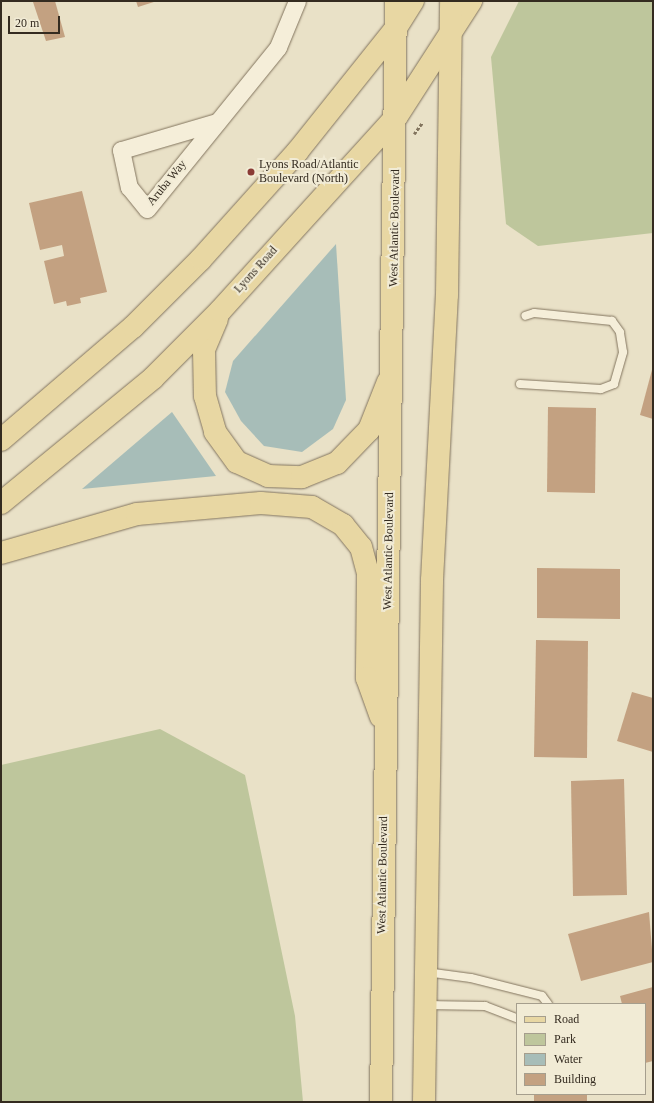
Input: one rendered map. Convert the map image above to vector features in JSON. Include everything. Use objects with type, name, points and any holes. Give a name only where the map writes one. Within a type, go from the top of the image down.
[{"type":"main road","name":"West Atlantic Boulevard","points":[[381,1102],[385,727],[397,116],[396,1]]},
{"type":"main road","points":[[1,440],[121,338],[201,259],[297,152],[396,28],[413,1]]},
{"type":"main road","points":[[424,1102],[432,580],[447,295],[452,36],[451,1]]},
{"type":"main road","name":"Lyons Road","points":[[1,503],[153,378],[220,311],[397,116],[452,36],[471,1]]},
{"type":"main road","points":[[220,311],[204,350],[205,396],[215,432],[237,462],[268,476],[302,477],[337,463],[369,430],[393,370]]},
{"type":"main road","points":[[1,553],[137,514],[261,503],[312,507],[343,525],[361,547],[368,574],[366,678],[385,727]]},
{"type":"street","name":"Aruba Way","points":[[217,122],[121,150],[129,187],[147,209],[278,47],[297,1]]},
{"type":"lane","points":[[520,384],[601,389],[614,384],[623,352],[620,332],[612,321],[534,313],[525,316]]},
{"type":"lane","points":[[426,972],[471,978],[542,996],[547,1003]]},
{"type":"lane","points":[[426,1005],[485,1006],[516,1018]]},
{"type":"path","points":[[412,136],[422,124]]},
{"type":"green space","points":[[519,1],[653,1],[653,233],[538,246],[506,224],[491,57]]},
{"type":"green space","points":[[160,729],[245,775],[295,1016],[303,1102],[1,1102],[1,765]]},
{"type":"water","points":[[336,244],[346,400],[333,429],[302,452],[264,446],[241,421],[225,392],[233,361]]},
{"type":"water","points":[[172,412],[216,476],[82,489]]},
{"type":"building","points":[[55,1],[65,37],[46,41],[33,2]]},
{"type":"building","points":[[136,1],[157,1],[138,7]]},
{"type":"building","points":[[82,191],[107,292],[80,298],[81,303],[67,306],[66,301],[54,304],[44,261],[64,256],[62,245],[40,250],[29,203]]},
{"type":"building","points":[[653,366],[653,419],[640,415]]},
{"type":"building","points":[[548,407],[596,408],[595,493],[547,492]]},
{"type":"building","points":[[537,568],[620,569],[620,619],[537,618]]},
{"type":"building","points":[[536,640],[588,641],[587,758],[534,757]]},
{"type":"building","points":[[632,692],[653,698],[653,752],[617,741]]},
{"type":"building","points":[[624,779],[627,895],[573,896],[571,781]]},
{"type":"building","points":[[649,912],[653,962],[581,981],[568,934]]},
{"type":"building","points":[[653,987],[653,1061],[646,1063],[646,1003],[622,1003],[620,996]]},
{"type":"building","points":[[534,1095],[587,1095],[587,1102],[534,1102]]},
{"type":"place","name":"Lyons Road/Atlantic Boulevard (North)","points":[[251,172]]}]
